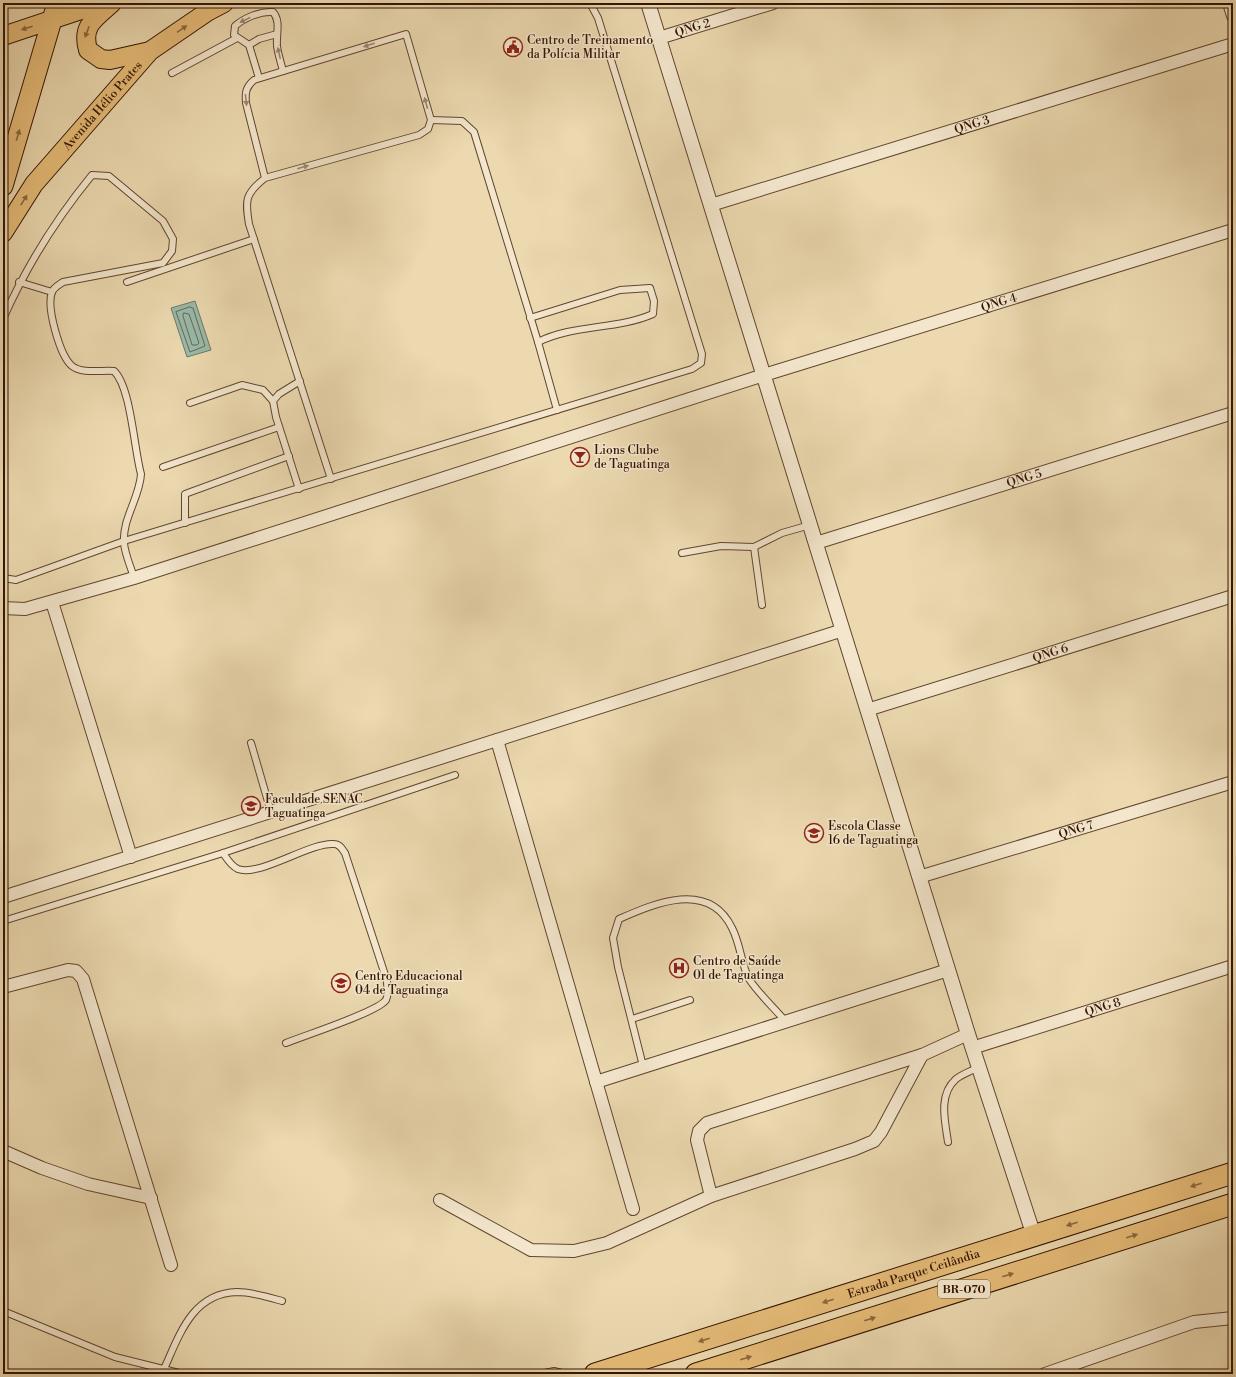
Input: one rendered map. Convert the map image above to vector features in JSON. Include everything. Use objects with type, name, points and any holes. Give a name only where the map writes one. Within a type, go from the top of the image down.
[{"type":"highway","points":[[3,186],[54,12]]},
{"type":"highway","name":"Estrada Parque Ceilândia","points":[[595,1374],[1233,1173]]},
{"type":"highway","name":"BR-070","points":[[696,1374],[1233,1204]]},
{"type":"main road","points":[[3,36],[54,12],[102,3]]},
{"type":"main road","points":[[112,3],[91,23],[86,31],[84,38],[88,50],[101,59],[110,60],[150,51]]},
{"type":"main road","name":"Avenida Hélio Prates","points":[[3,233],[34,184],[150,51],[207,12],[224,3]]},
{"type":"street","points":[[648,3],[972,1048],[1034,1236]]},
{"type":"street","name":"QNG 2","points":[[659,38],[773,3]]},
{"type":"street","points":[[1229,3],[1233,16]]},
{"type":"street","name":"QNG 3","points":[[711,206],[1233,44]]},
{"type":"street","name":"QNG 4","points":[[3,608],[25,609],[134,578],[764,375],[1233,230]]},
{"type":"street","name":"QNG 5","points":[[816,543],[1233,413]]},
{"type":"street","name":"QNG 6","points":[[867,710],[1233,596]]},
{"type":"street","points":[[52,602],[131,857]]},
{"type":"street","points":[[3,897],[842,630]]},
{"type":"street","points":[[497,740],[633,1209]]},
{"type":"street","name":"QNG 7","points":[[919,877],[1233,782]]},
{"type":"street","name":"QNG 8","points":[[972,1048],[1233,966]]},
{"type":"street","points":[[3,987],[68,970],[76,971],[83,979],[152,1198],[171,1265]]},
{"type":"street","points":[[596,1082],[948,970]]},
{"type":"street","points":[[711,1196],[697,1140],[699,1131],[707,1123],[922,1055],[968,1034]]},
{"type":"street","points":[[440,1200],[531,1250],[574,1251],[607,1243],[711,1196],[855,1149],[874,1141],[881,1132],[922,1055]]},
{"type":"street","points":[[3,1151],[42,1168],[88,1184],[152,1198]]},
{"type":"street","points":[[1045,1374],[1194,1322],[1233,1318]]},
{"type":"lane","points":[[3,578],[16,580],[124,541],[692,369],[701,363],[702,354],[598,18],[590,3]]},
{"type":"lane","points":[[259,78],[249,45],[237,38],[234,31],[235,26],[241,21],[268,12],[273,12],[276,16],[278,24],[277,47],[283,71]]},
{"type":"lane","points":[[249,45],[259,39],[277,34]]},
{"type":"lane","points":[[265,178],[246,103],[245,90],[248,85],[259,78],[406,34],[431,120],[428,129],[419,135],[265,178],[252,188],[246,203],[249,224],[331,479]]},
{"type":"lane","points":[[172,73],[237,38]]},
{"type":"lane","points":[[431,120],[462,121],[474,132],[538,342],[557,410]]},
{"type":"lane","points":[[3,319],[19,282],[66,205],[92,175],[109,176],[163,221],[173,239],[172,251],[163,263],[63,282],[56,286],[52,292],[50,305],[52,318],[62,350],[70,365],[79,370],[114,371],[118,375],[127,401],[142,474],[141,482],[127,521],[124,541],[134,578]]},
{"type":"lane","points":[[127,282],[254,239]]},
{"type":"lane","points":[[19,282],[52,292]]},
{"type":"lane","points":[[530,318],[620,290],[650,288],[654,301],[653,314],[639,320],[576,330],[538,342]]},
{"type":"lane","points":[[273,401],[279,394],[300,381]]},
{"type":"lane","points":[[190,403],[242,385],[263,390],[273,401],[279,427],[299,489]]},
{"type":"lane","points":[[163,467],[279,427]]},
{"type":"lane","points":[[186,523],[185,494],[288,456]]},
{"type":"lane","points":[[682,553],[721,546],[754,547],[782,533],[810,525]]},
{"type":"lane","points":[[754,547],[762,604]]},
{"type":"lane","points":[[251,742],[271,812]]},
{"type":"lane","points":[[3,921],[223,853],[455,775]]},
{"type":"lane","points":[[223,853],[231,864],[237,869],[244,870],[274,863],[323,845],[335,844],[341,846],[345,853],[386,981],[388,993],[385,1000],[372,1009],[286,1043]]},
{"type":"lane","points":[[643,1066],[618,967],[613,938],[619,920],[650,905],[684,898],[714,905],[732,927],[748,978],[786,1022]]},
{"type":"lane","points":[[632,1019],[690,1000]]},
{"type":"lane","points":[[948,1142],[943,1109],[949,1089],[956,1079],[978,1067]]},
{"type":"lane","points":[[164,1369],[185,1323],[192,1313],[204,1303],[217,1296],[236,1292],[282,1300]]},
{"type":"lane","points":[[3,1311],[114,1357],[183,1374]]},
{"type":"lane","points":[[540,1374],[554,1371],[566,1374]]},
{"type":"water","points":[[195,301],[211,350],[187,357],[171,308]]},
{"type":"place","name":"Centro de Treinamento da Polícia Militar","points":[[513,47]]},
{"type":"place","name":"Lions Clube de Taguatinga","points":[[580,457]]},
{"type":"place","name":"Faculdade SENAC Taguatinga","points":[[251,806]]},
{"type":"place","name":"Escola Classe 16 de Taguatinga","points":[[814,833]]},
{"type":"place","name":"Centro de Saúde 01 de Taguatinga","points":[[679,968]]},
{"type":"place","name":"Centro Educacional 04 de Taguatinga","points":[[341,983]]}]
